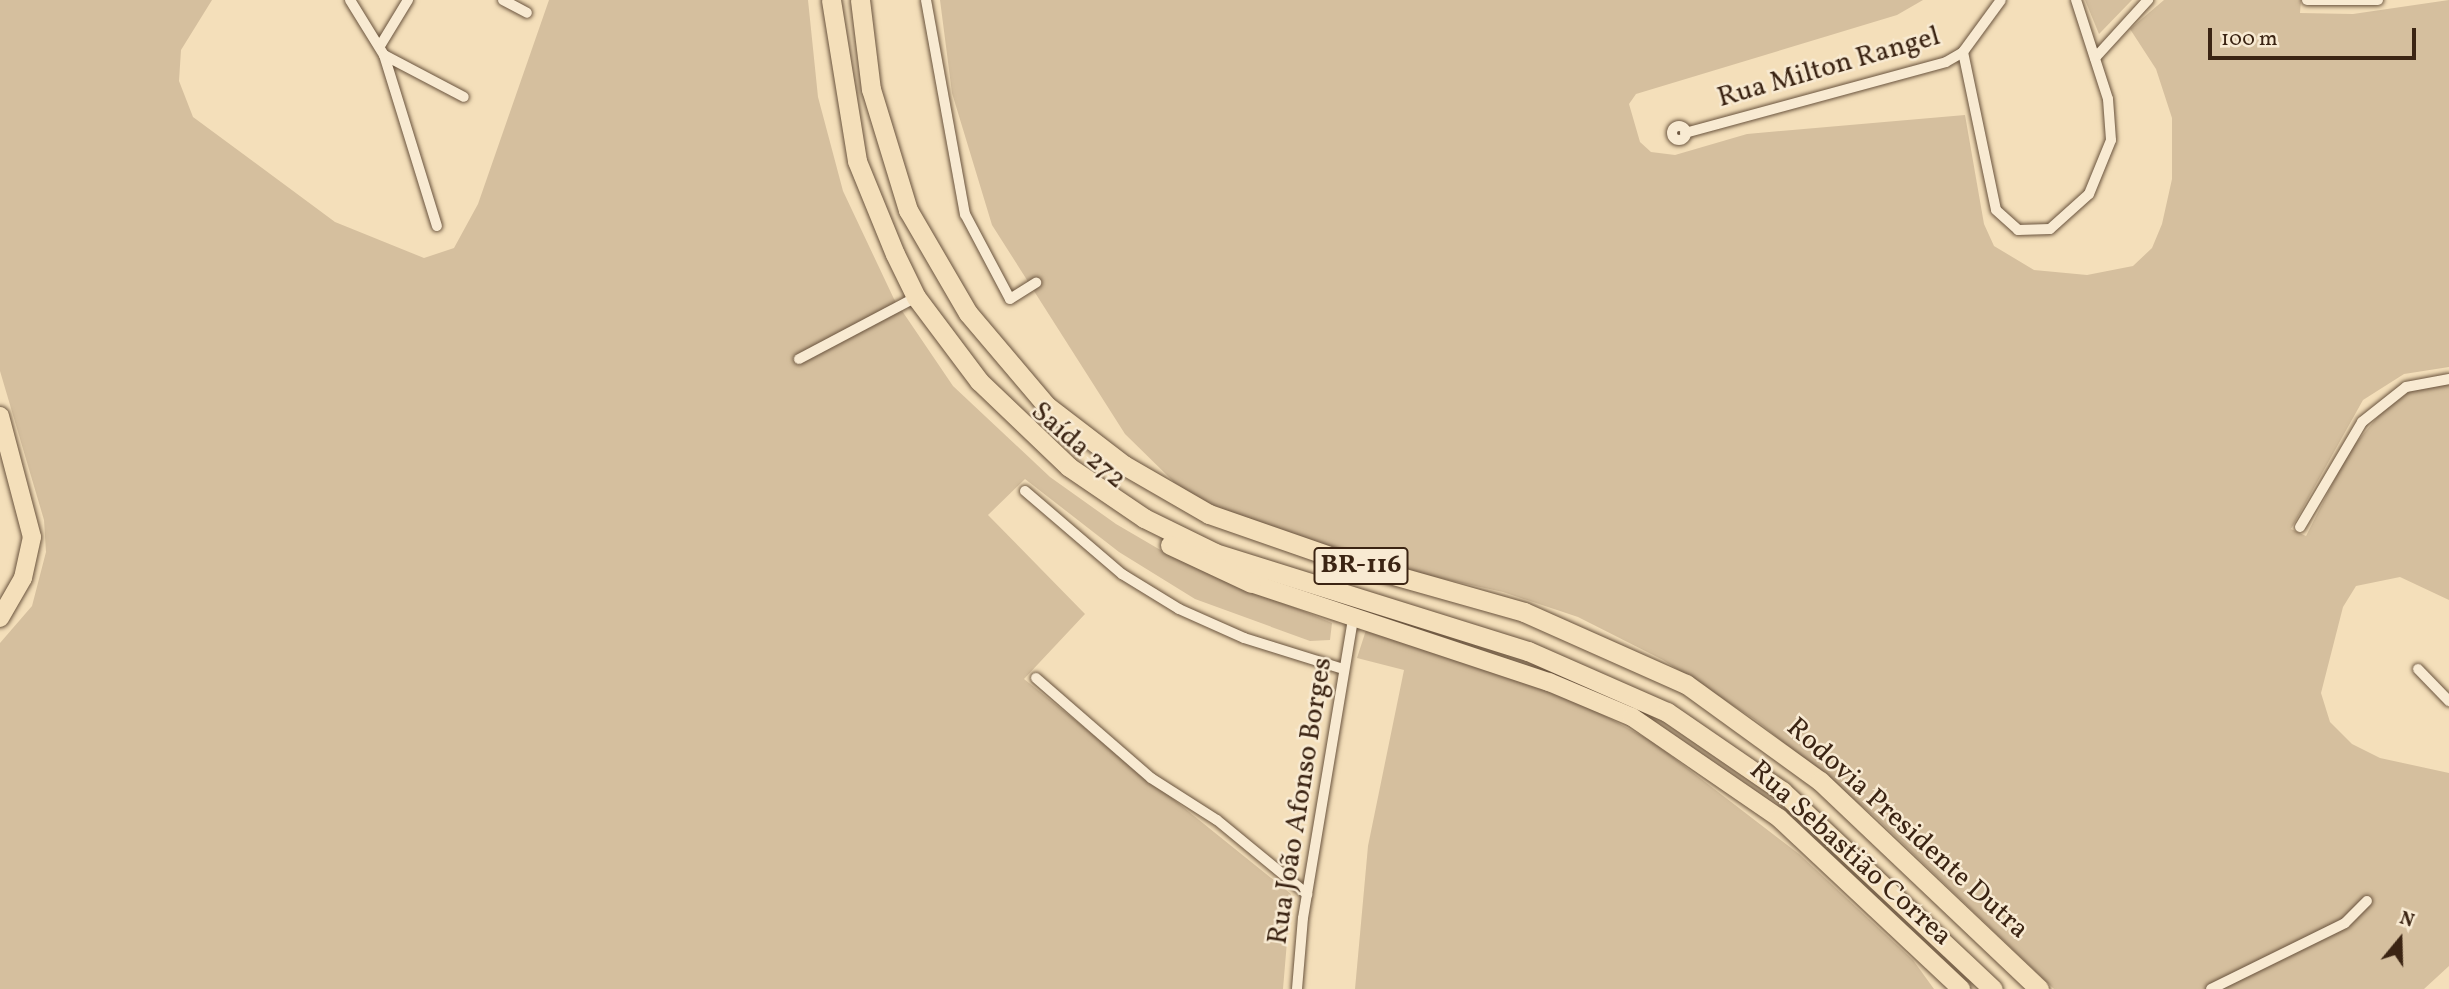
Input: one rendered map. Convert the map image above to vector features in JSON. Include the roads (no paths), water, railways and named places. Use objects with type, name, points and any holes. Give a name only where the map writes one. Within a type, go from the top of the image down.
[{"type":"highway","name":"Saída 272","points":[[822,0],[843,140],[911,300],[956,364],[1047,463],[1139,529],[1251,583]]},
{"type":"highway","name":"Rodovia Presidente Dutra","points":[[831,0],[857,161],[900,265],[979,381],[1069,467],[1144,518],[1215,552],[1528,651],[1667,712],[1782,791],[1993,989]]},
{"type":"highway","name":"Rodovia Presidente Dutra","points":[[860,0],[871,89],[908,211],[968,313],[1047,406],[1124,465],[1209,514],[1344,561],[1524,612],[1686,684],[1820,781],[2039,989]]},
{"type":"main road","points":[[0,416],[32,537],[23,578],[0,618]]},
{"type":"main road","name":"Rua Sebastião Correa","points":[[1251,583],[1353,620],[1549,682],[1674,742],[1779,818],[1961,989]]},
{"type":"street","points":[[350,0],[382,50],[438,226]]},
{"type":"street","points":[[382,50],[408,0]]},
{"type":"street","points":[[503,0],[527,13]]},
{"type":"street","points":[[926,0],[965,214],[1010,299],[1036,283]]},
{"type":"street","name":"Rua Milton Rangel","points":[[1685,133],[1923,69],[1963,52],[2001,0]]},
{"type":"street","points":[[1963,52],[1993,202],[2005,223],[2032,233],[2050,229],[2070,214],[2104,168],[2111,114],[2076,0]]},
{"type":"street","points":[[2095,58],[2148,0]]},
{"type":"street","points":[[2307,0],[2378,0]]},
{"type":"street","points":[[382,50],[464,97]]},
{"type":"street","points":[[799,359],[911,300]]},
{"type":"street","points":[[2300,527],[2362,422],[2406,387],[2449,379]]},
{"type":"street","points":[[1025,491],[1104,560],[1204,622],[1343,669]]},
{"type":"street","name":"Rua João Afonso Borges","points":[[1297,989],[1307,894],[1353,620]]},
{"type":"street","points":[[2418,669],[2449,701]]},
{"type":"street","points":[[1037,678],[1152,778],[1217,820],[1307,894]]},
{"type":"street","points":[[2211,989],[2345,923],[2367,901]]}]
